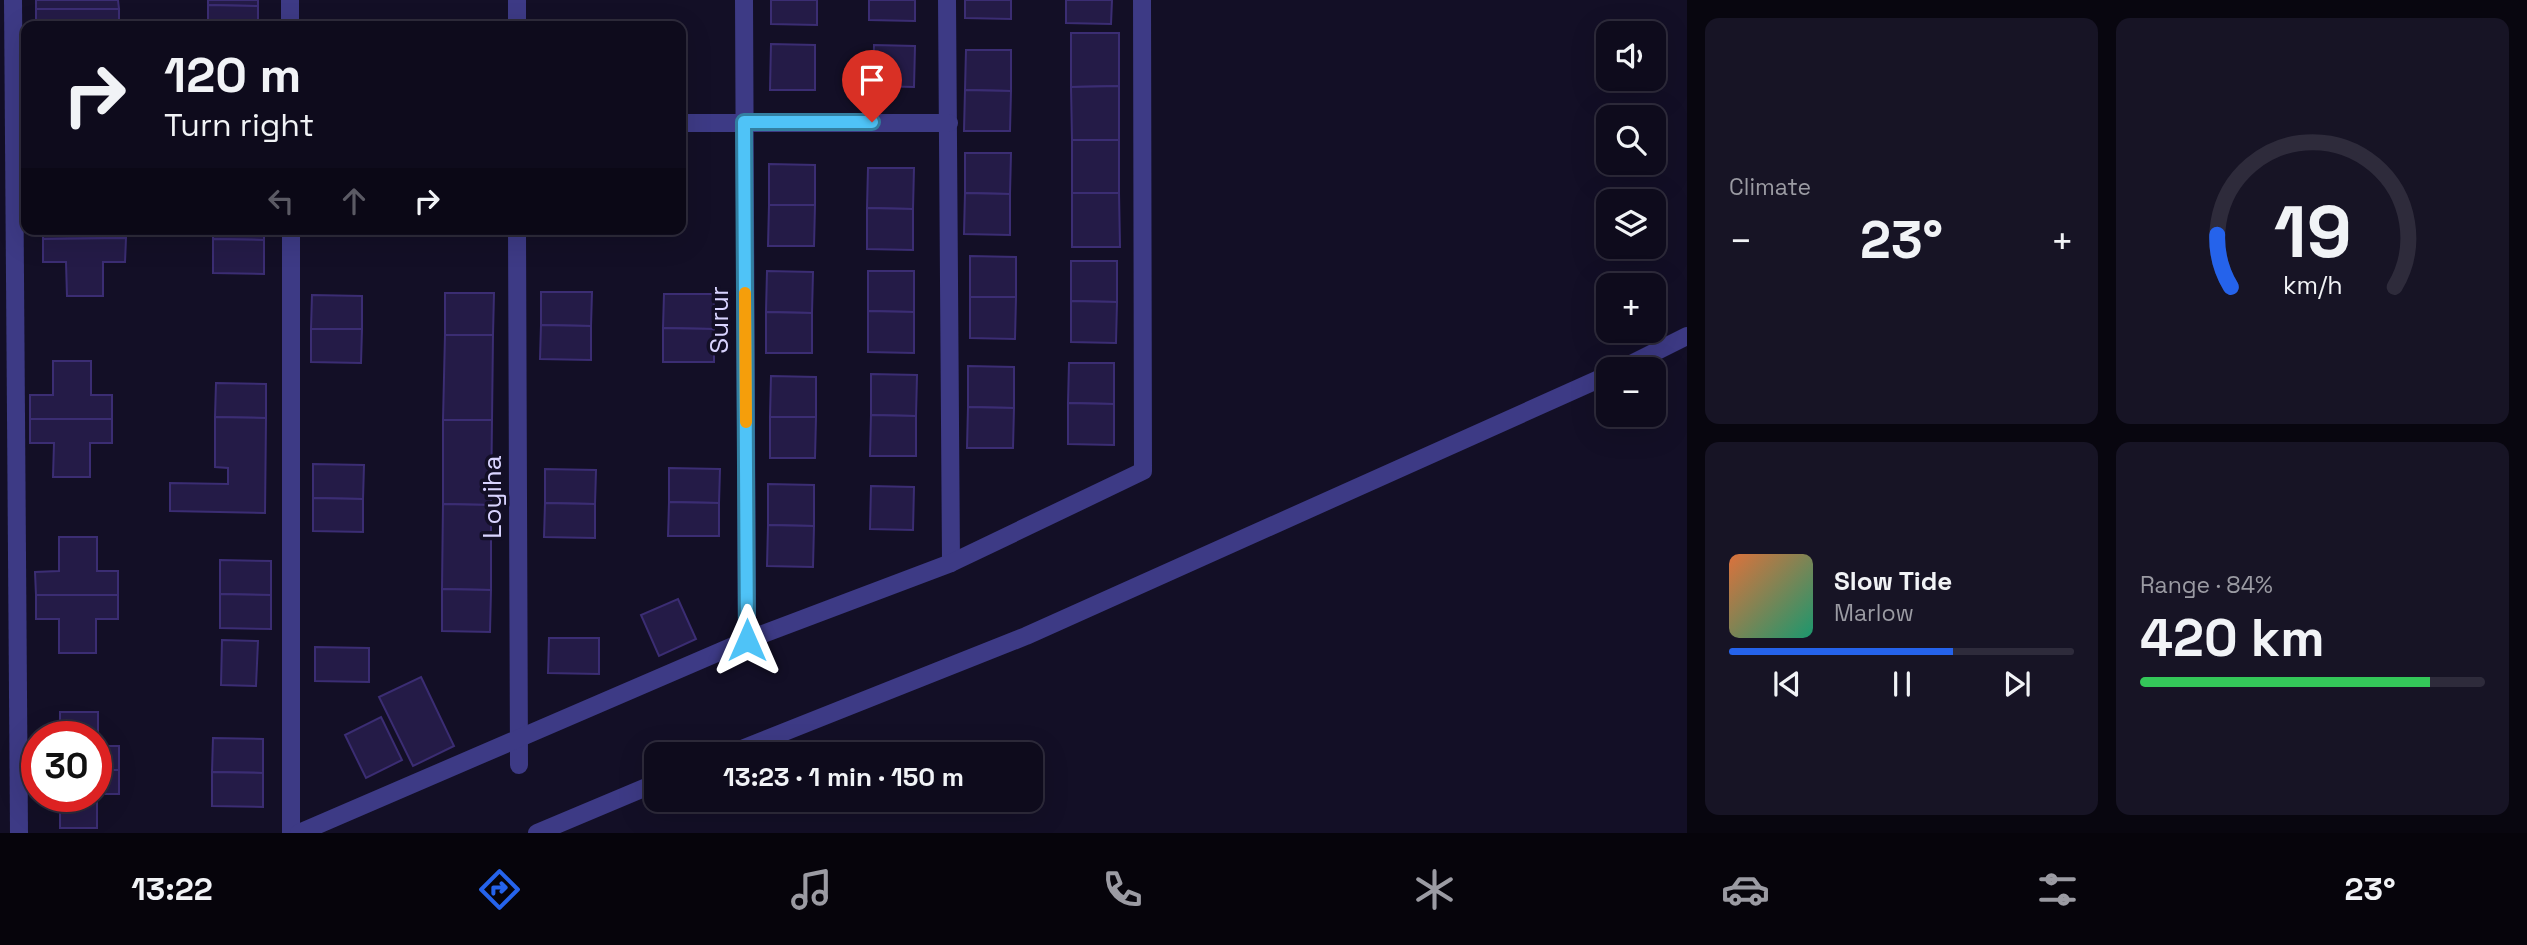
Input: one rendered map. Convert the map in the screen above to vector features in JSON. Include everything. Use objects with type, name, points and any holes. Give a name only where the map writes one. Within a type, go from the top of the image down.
[{"type":"street","points":[[13,0],[19,833]]},
{"type":"street","points":[[290,0],[290,21]]},
{"type":"street","points":[[517,0],[517,21]]},
{"type":"street","name":"Surur","points":[[744,0],[747,640]]},
{"type":"street","points":[[947,0],[951,563]]},
{"type":"street","points":[[299,833],[747,640],[951,563],[1143,471],[1142,0]]},
{"type":"street","points":[[686,122],[949,122]]},
{"type":"street","points":[[291,235],[291,833]]},
{"type":"street","name":"Loyiha","points":[[517,235],[519,765]]},
{"type":"street","points":[[1646,357],[1687,337]]},
{"type":"street","points":[[759,742],[1038,630],[1596,380]]},
{"type":"street","points":[[537,833],[644,788]]},
{"type":"building","points":[[36,0],[118,0],[119,9],[36,9]]},
{"type":"building","points":[[208,0],[258,0],[258,6],[208,5]]},
{"type":"building","points":[[771,0],[817,0],[817,25],[771,24]]},
{"type":"building","points":[[869,0],[915,0],[915,21],[869,20]]},
{"type":"building","points":[[965,0],[1011,0],[1011,19],[965,18]]},
{"type":"building","points":[[1066,0],[1112,0],[1111,24],[1066,23]]},
{"type":"building","points":[[208,5],[258,6],[258,21],[208,21]]},
{"type":"building","points":[[36,9],[119,9],[119,21],[36,21]]},
{"type":"building","points":[[1071,33],[1119,33],[1119,86],[1071,87]]},
{"type":"building","points":[[771,44],[815,45],[815,90],[770,90]]},
{"type":"building","points":[[874,45],[915,46],[914,87],[873,86]]},
{"type":"building","points":[[966,50],[1011,50],[1011,91],[965,90]]},
{"type":"building","points":[[1119,86],[1119,140],[1072,140],[1071,87]]},
{"type":"building","points":[[965,90],[1011,91],[1010,131],[964,131]]},
{"type":"building","points":[[1072,140],[1119,140],[1119,193],[1072,193]]},
{"type":"building","points":[[965,153],[1011,153],[1010,194],[965,193]]},
{"type":"building","points":[[769,164],[815,165],[815,205],[769,205]]},
{"type":"building","points":[[868,168],[914,168],[913,209],[867,208]]},
{"type":"building","points":[[965,193],[1010,194],[1010,235],[964,234]]},
{"type":"building","points":[[1072,193],[1119,193],[1120,247],[1072,247]]},
{"type":"building","points":[[769,205],[815,205],[814,246],[768,246]]},
{"type":"building","points":[[867,208],[913,209],[913,250],[867,249]]},
{"type":"building","points":[[43,235],[126,235],[126,238],[43,239]]},
{"type":"building","points":[[213,235],[264,235],[264,240],[213,239]]},
{"type":"building","points":[[126,238],[125,262],[103,262],[103,296],[67,296],[66,262],[43,262],[43,239]]},
{"type":"building","points":[[213,239],[264,240],[264,274],[213,273]]},
{"type":"building","points":[[970,256],[1016,257],[1016,297],[970,297]]},
{"type":"building","points":[[1071,261],[1117,261],[1117,302],[1071,301]]},
{"type":"building","points":[[767,271],[813,272],[812,313],[766,312]]},
{"type":"building","points":[[868,271],[914,271],[914,312],[868,311]]},
{"type":"building","points":[[541,292],[592,292],[591,326],[541,325]]},
{"type":"building","points":[[445,293],[494,293],[493,335],[445,335]]},
{"type":"building","points":[[664,294],[714,294],[714,329],[663,328]]},
{"type":"building","points":[[312,295],[362,296],[362,329],[311,329]]},
{"type":"building","points":[[970,297],[1016,297],[1015,339],[970,338]]},
{"type":"building","points":[[1071,301],[1117,302],[1116,343],[1071,342]]},
{"type":"building","points":[[868,311],[914,312],[914,353],[868,352]]},
{"type":"building","points":[[766,312],[812,313],[812,353],[766,353]]},
{"type":"building","points":[[541,325],[591,326],[591,360],[540,359]]},
{"type":"building","points":[[663,328],[714,329],[714,362],[663,362]]},
{"type":"building","points":[[311,329],[362,329],[361,363],[311,362]]},
{"type":"building","points":[[445,335],[493,335],[492,420],[443,420]]},
{"type":"building","points":[[53,361],[91,361],[91,395],[112,395],[112,419],[30,419],[30,395],[53,395]]},
{"type":"building","points":[[1069,363],[1114,363],[1114,404],[1068,403]]},
{"type":"building","points":[[968,366],[1014,367],[1014,408],[968,407]]},
{"type":"building","points":[[871,374],[917,375],[916,416],[871,415]]},
{"type":"building","points":[[771,376],[816,377],[816,417],[770,417]]},
{"type":"building","points":[[216,383],[266,384],[266,418],[215,417]]},
{"type":"building","points":[[1068,403],[1114,404],[1114,445],[1068,444]]},
{"type":"building","points":[[968,407],[1014,408],[1013,448],[967,448]]},
{"type":"building","points":[[871,415],[916,416],[916,456],[870,456]]},
{"type":"building","points":[[215,417],[266,418],[265,513],[170,511],[170,483],[228,484],[228,468],[215,467]]},
{"type":"building","points":[[770,417],[816,417],[815,458],[770,458]]},
{"type":"building","points":[[30,419],[112,419],[112,443],[90,443],[90,477],[53,477],[54,443],[30,443]]},
{"type":"building","points":[[443,420],[492,420],[491,505],[443,504]]},
{"type":"building","points":[[313,464],[364,465],[363,499],[313,498]]},
{"type":"building","points":[[669,468],[720,469],[719,503],[669,502]]},
{"type":"building","points":[[545,469],[596,470],[595,504],[545,503]]},
{"type":"building","points":[[768,484],[814,485],[814,526],[768,525]]},
{"type":"building","points":[[871,486],[914,487],[913,530],[870,529]]},
{"type":"building","points":[[313,498],[363,499],[363,532],[313,531]]},
{"type":"building","points":[[669,502],[719,503],[719,536],[668,536]]},
{"type":"building","points":[[545,503],[595,504],[595,538],[544,537]]},
{"type":"building","points":[[443,504],[491,505],[491,590],[442,589]]},
{"type":"building","points":[[768,525],[814,526],[813,567],[767,566]]},
{"type":"building","points":[[59,537],[97,537],[97,571],[118,571],[118,595],[36,595],[35,572],[59,571]]},
{"type":"building","points":[[220,560],[271,561],[271,595],[220,594]]},
{"type":"building","points":[[442,589],[491,590],[490,632],[442,631]]},
{"type":"building","points":[[220,594],[271,595],[271,629],[220,628]]},
{"type":"building","points":[[36,595],[118,595],[118,619],[96,619],[96,653],[59,653],[59,619],[36,619]]},
{"type":"building","points":[[678,599],[696,639],[659,656],[641,615]]},
{"type":"building","points":[[549,638],[599,638],[599,674],[548,673]]},
{"type":"building","points":[[222,640],[258,641],[256,686],[221,685]]},
{"type":"building","points":[[315,647],[369,648],[369,682],[315,681]]},
{"type":"building","points":[[421,677],[454,746],[413,766],[379,697]]},
{"type":"building","points":[[60,712],[98,712],[98,721],[60,721]]},
{"type":"building","points":[[381,717],[402,760],[366,778],[345,735]]},
{"type":"building","points":[[213,738],[263,739],[263,773],[212,772]]},
{"type":"building","points":[[112,746],[119,746],[119,770],[112,770]]},
{"type":"building","points":[[112,770],[119,770],[119,794],[112,794]]},
{"type":"building","points":[[212,772],[263,773],[263,807],[212,806]]},
{"type":"building","points":[[60,812],[97,812],[97,828],[60,828]]},
{"type":"slow traffic","points":[[745,293],[746,422]]},
{"type":"route","points":[[747,640],[744,122],[872,122]]}]
